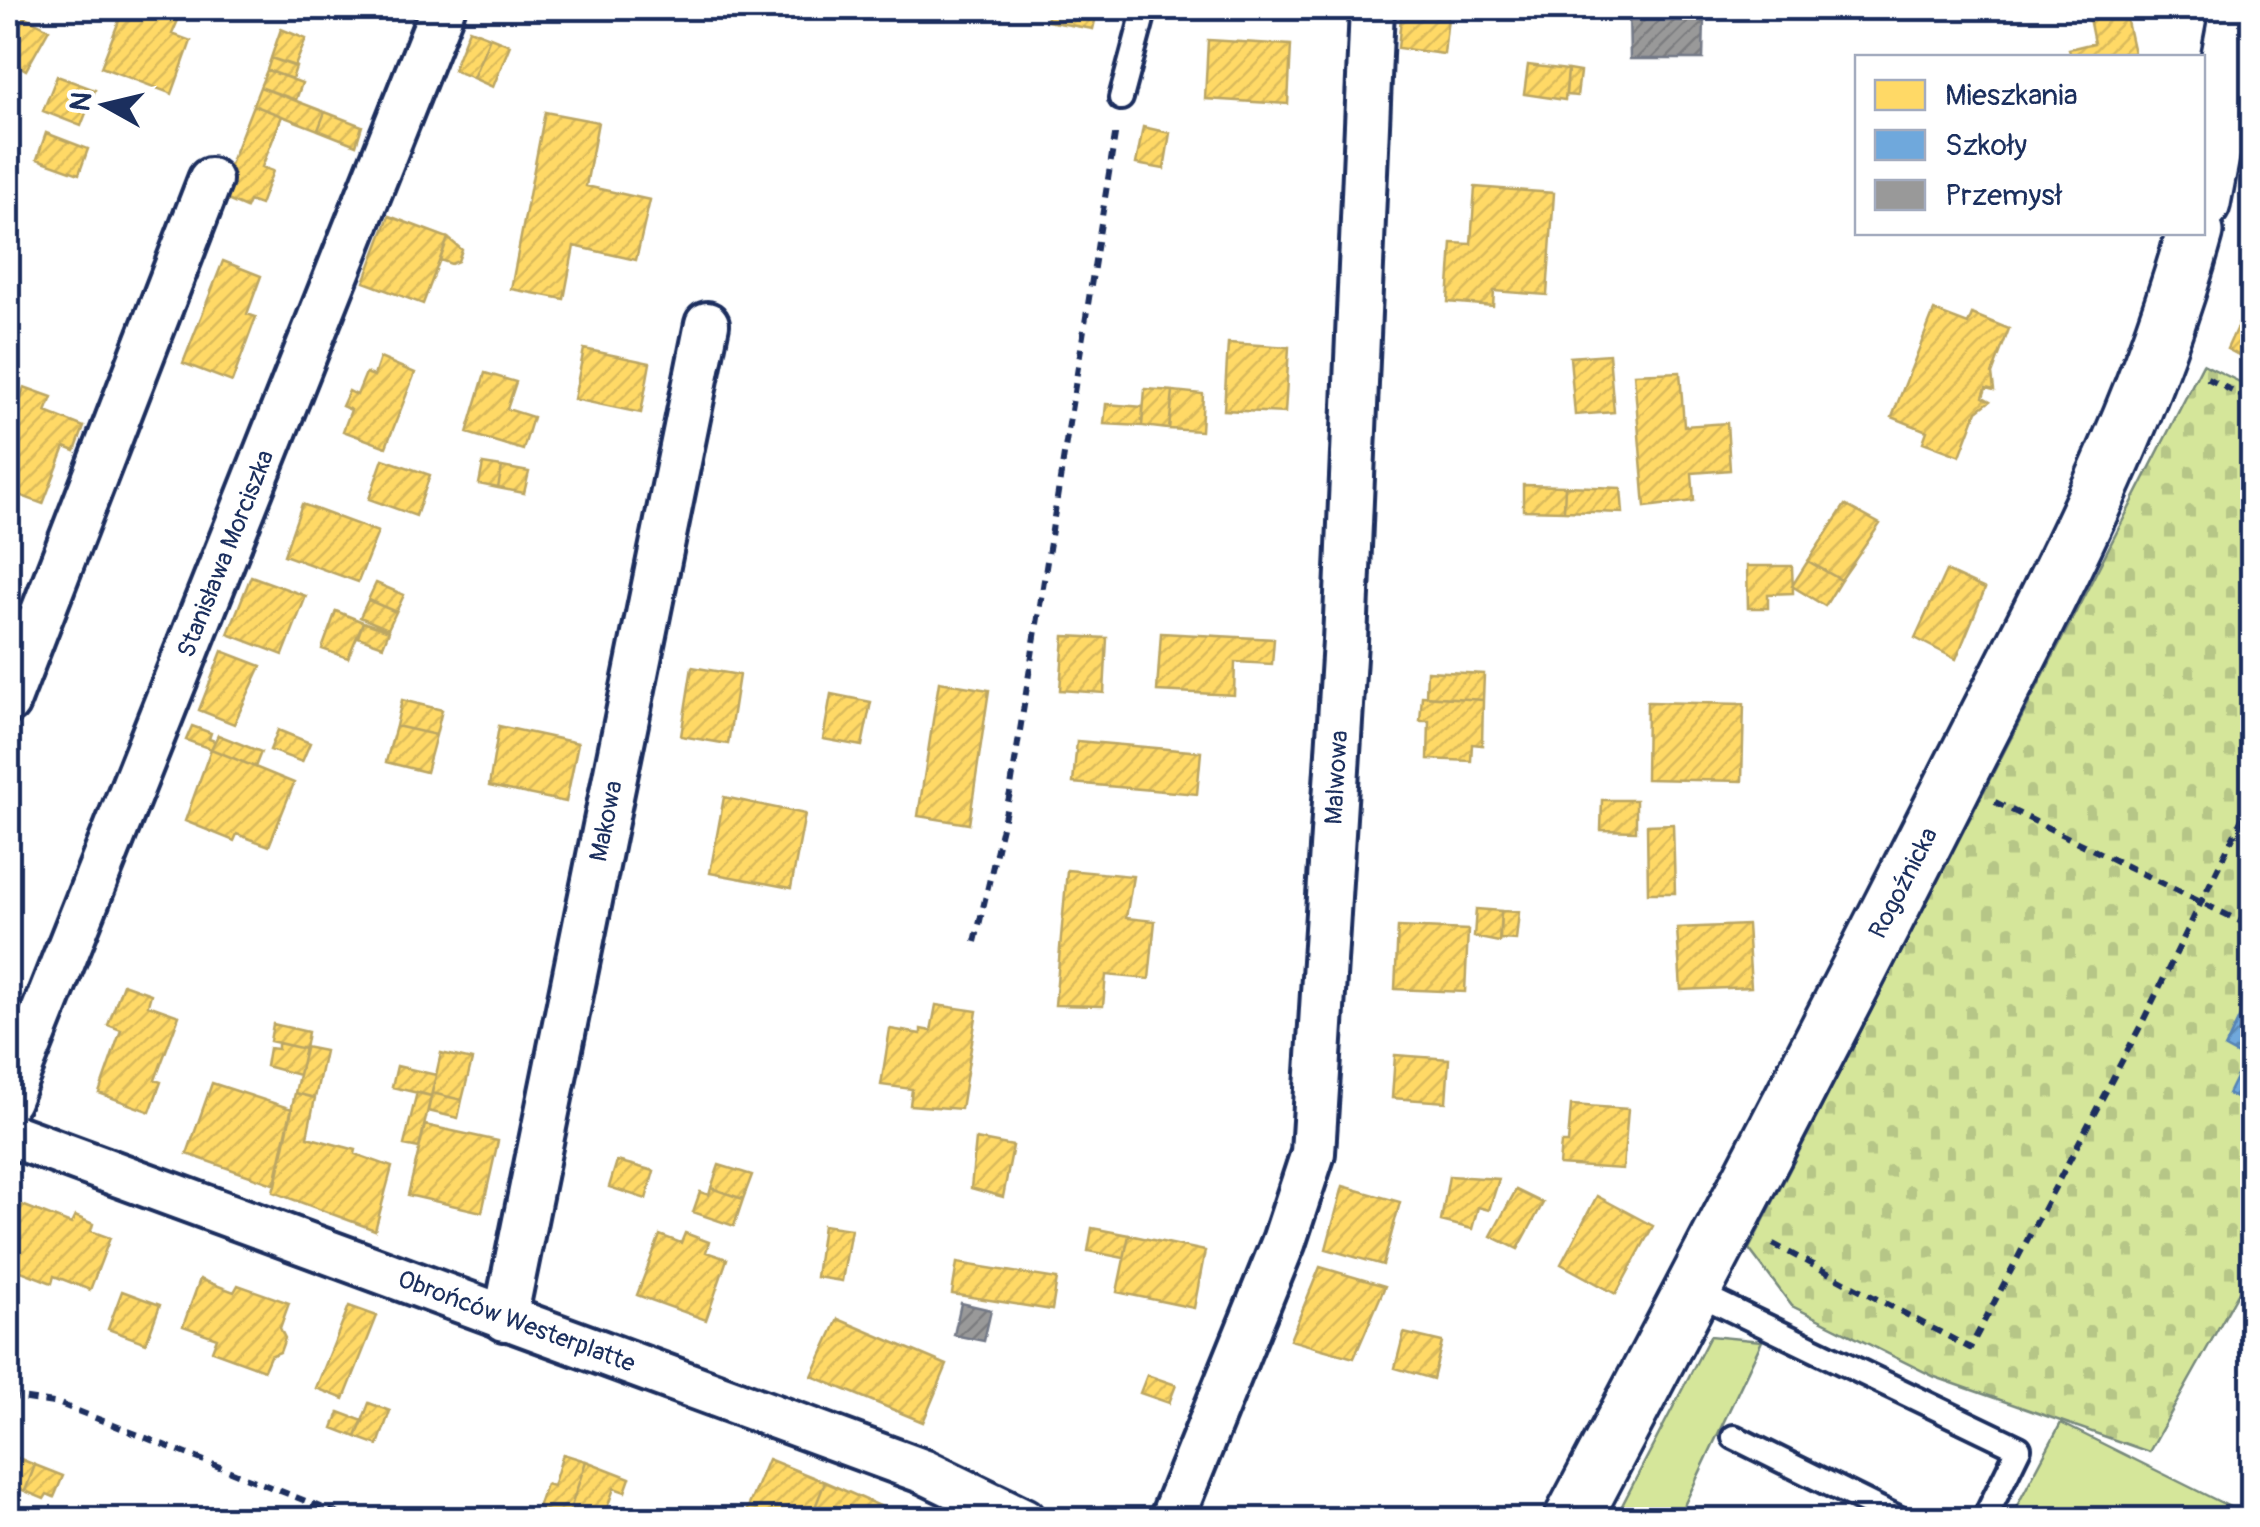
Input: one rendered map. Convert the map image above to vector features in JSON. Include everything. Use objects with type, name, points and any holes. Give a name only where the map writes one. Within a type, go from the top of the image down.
[{"type":"street","name":"Stanisława Morciszka","points":[[8,1100],[443,8]]},
{"type":"street","name":"Malwowa","points":[[1171,1520],[1284,1241],[1313,1153],[1346,640],[1372,8]]},
{"type":"street","points":[[2205,186],[2239,8]]},
{"type":"street","points":[[8,702],[210,180]]},
{"type":"street","name":"Rogoźnicka","points":[[1572,1520],[1879,932],[2110,469],[2166,332],[2194,235]]},
{"type":"street","name":"Makowa","points":[[505,1318],[707,324]]},
{"type":"street","name":"Obrońców Westerplatte","points":[[8,1134],[925,1472],[1024,1520]]},
{"type":"lane","points":[[1121,98],[1145,8]]},
{"type":"lane","points":[[1693,1291],[2019,1448],[1984,1520]]},
{"type":"lane","points":[[1734,1437],[1902,1520]]},
{"type":"path","points":[[975,942],[1010,794],[1121,98]]},
{"type":"path","points":[[2207,378],[2252,401]]},
{"type":"path","points":[[1773,1244],[1970,1348],[2092,1120],[2252,798]]},
{"type":"path","points":[[1993,801],[2252,927]]},
{"type":"path","points":[[8,1396],[60,1404],[354,1520]]},
{"type":"green space","points":[[2203,364],[2252,388],[2252,1268],[2149,1452],[1935,1377],[1792,1306],[1749,1249]]},
{"type":"green space","points":[[1710,1336],[1762,1341],[1681,1512],[1696,1519],[1615,1519]]},
{"type":"green space","points":[[2061,1423],[2236,1510],[2232,1519],[2010,1519]]},
{"type":"building: Mieszkania","points":[[124,8],[152,8],[179,18],[172,34],[191,41],[172,94],[101,67]]},
{"type":"building: Mieszkania","points":[[1050,8],[1098,8],[1093,29],[1047,21]]},
{"type":"building: Mieszkania","points":[[1402,8],[1449,8],[1444,54],[1398,48]]},
{"type":"building: Mieszkania","points":[[1654,8],[1683,8],[1683,18],[1654,19]]},
{"type":"building: Mieszkania","points":[[2087,8],[2124,8],[2134,53],[2070,55],[2069,49],[2094,43]]},
{"type":"building: Mieszkania","points":[[17,13],[49,29],[26,70],[19,66],[8,88],[8,30]]},
{"type":"building: Mieszkania","points":[[281,29],[306,39],[295,66],[271,58]]},
{"type":"building: Mieszkania","points":[[469,29],[490,37],[473,78],[453,70]]},
{"type":"building: Mieszkania","points":[[490,37],[510,45],[493,87],[473,78]]},
{"type":"building: Mieszkania","points":[[1208,40],[1291,45],[1288,104],[1205,99]]},
{"type":"building: Mieszkania","points":[[271,58],[296,67],[292,79],[267,70]]},
{"type":"building: Mieszkania","points":[[1528,65],[1568,70],[1565,100],[1524,94]]},
{"type":"building: Mieszkania","points":[[267,70],[302,83],[296,100],[260,87]]},
{"type":"building: Mieszkania","points":[[1568,70],[1580,72],[1577,96],[1566,95]]},
{"type":"building: Mieszkania","points":[[57,76],[95,90],[81,126],[43,111]]},
{"type":"building: Mieszkania","points":[[260,87],[325,112],[318,130],[253,105]]},
{"type":"building: Mieszkania","points":[[253,105],[282,116],[262,167],[273,171],[260,205],[249,201],[246,208],[218,196]]},
{"type":"building: Mieszkania","points":[[325,112],[362,126],[356,145],[318,130]]},
{"type":"building: Mieszkania","points":[[545,112],[598,122],[586,186],[650,200],[636,260],[574,246],[564,299],[511,289]]},
{"type":"building: Mieszkania","points":[[1143,127],[1170,133],[1164,169],[1136,164]]},
{"type":"building: Mieszkania","points":[[46,133],[88,149],[79,174],[37,159]]},
{"type":"building: Mieszkania","points":[[1475,187],[1554,193],[1547,295],[1494,291],[1493,306],[1448,302],[1452,243],[1471,244]]},
{"type":"building: Mieszkania","points":[[389,216],[448,238],[423,304],[364,282]]},
{"type":"building: Mieszkania","points":[[448,238],[462,250],[458,261],[451,264],[440,260]]},
{"type":"building: Mieszkania","points":[[223,261],[261,276],[247,314],[256,317],[232,382],[183,363]]},
{"type":"building: Mieszkania","points":[[2252,294],[2252,362],[2227,349]]},
{"type":"building: Mieszkania","points":[[1934,311],[1968,324],[1972,314],[2009,329],[1992,374],[1994,390],[1986,388],[1983,397],[1990,401],[1977,411],[1960,456],[1923,442],[1927,431],[1892,417]]},
{"type":"building: Mieszkania","points":[[1228,343],[1289,347],[1285,413],[1224,410]]},
{"type":"building: Mieszkania","points":[[584,349],[650,363],[641,413],[574,399]]},
{"type":"building: Mieszkania","points":[[1609,354],[1614,412],[1575,415],[1570,357]]},
{"type":"building: Mieszkania","points":[[380,358],[415,373],[386,447],[343,431],[351,410],[342,406],[349,391],[357,395],[366,373],[374,376]]},
{"type":"building: Mieszkania","points":[[1680,372],[1684,426],[1727,423],[1730,470],[1692,473],[1694,501],[1645,507],[1634,374]]},
{"type":"building: Mieszkania","points":[[485,373],[516,382],[507,409],[533,417],[523,450],[467,433]]},
{"type":"building: Mieszkania","points":[[24,387],[52,397],[46,412],[84,427],[75,451],[65,447],[43,504],[8,491],[8,439]]},
{"type":"building: Mieszkania","points":[[1145,389],[1173,391],[1169,429],[1142,426]]},
{"type":"building: Mieszkania","points":[[1173,391],[1203,394],[1201,431],[1169,429]]},
{"type":"building: Mieszkania","points":[[1106,404],[1143,407],[1142,426],[1104,424]]},
{"type":"building: Mieszkania","points":[[383,459],[430,475],[416,516],[369,499]]},
{"type":"building: Mieszkania","points":[[483,464],[502,467],[498,488],[479,484]]},
{"type":"building: Mieszkania","points":[[502,467],[529,472],[524,493],[498,488]]},
{"type":"building: Mieszkania","points":[[1523,485],[1565,486],[1564,511],[1523,510]]},
{"type":"building: Mieszkania","points":[[1565,486],[1621,488],[1623,513],[1564,511]]},
{"type":"building: Mieszkania","points":[[302,504],[378,532],[358,582],[284,555]]},
{"type":"building: Mieszkania","points":[[1845,505],[1880,524],[1841,580],[1808,561]]},
{"type":"building: Mieszkania","points":[[1808,561],[1841,580],[1825,606],[1792,586]]},
{"type":"building: Mieszkania","points":[[1747,566],[1792,566],[1793,593],[1768,594],[1768,608],[1748,608]]},
{"type":"building: Mieszkania","points":[[1946,571],[1985,589],[1956,659],[1915,638]]},
{"type":"building: Mieszkania","points":[[251,576],[306,596],[283,655],[228,634]]},
{"type":"building: Mieszkania","points":[[376,583],[404,595],[396,612],[368,600]]},
{"type":"building: Mieszkania","points":[[368,600],[396,612],[388,629],[360,617]]},
{"type":"building: Mieszkania","points":[[336,611],[363,622],[348,658],[322,649]]},
{"type":"building: Mieszkania","points":[[363,622],[389,631],[383,646],[358,637]]},
{"type":"building: Mieszkania","points":[[1161,633],[1274,639],[1272,664],[1235,662],[1234,695],[1157,691]]},
{"type":"building: Mieszkania","points":[[1064,636],[1107,638],[1104,693],[1060,690]]},
{"type":"building: Mieszkania","points":[[222,651],[261,666],[234,724],[199,710]]},
{"type":"building: Mieszkania","points":[[692,667],[739,675],[728,744],[681,736]]},
{"type":"building: Mieszkania","points":[[1427,671],[1484,674],[1483,700],[1426,696]]},
{"type":"building: Mieszkania","points":[[939,682],[989,690],[969,824],[918,816]]},
{"type":"building: Mieszkania","points":[[831,694],[871,702],[862,746],[823,739]]},
{"type":"building: Mieszkania","points":[[1422,696],[1483,700],[1482,745],[1472,744],[1471,761],[1428,759],[1429,721],[1420,721]]},
{"type":"building: Mieszkania","points":[[402,700],[442,710],[436,735],[396,726]]},
{"type":"building: Mieszkania","points":[[1647,702],[1744,704],[1742,781],[1646,779]]},
{"type":"building: Mieszkania","points":[[192,726],[211,733],[209,739],[215,741],[211,749],[186,740]]},
{"type":"building: Mieszkania","points":[[396,726],[436,735],[426,772],[386,762]]},
{"type":"building: Mieszkania","points":[[499,726],[578,743],[566,802],[489,786]]},
{"type":"building: Mieszkania","points":[[278,730],[310,743],[302,762],[270,750]]},
{"type":"building: Mieszkania","points":[[218,735],[261,752],[255,767],[211,749]]},
{"type":"building: Mieszkania","points":[[1077,741],[1201,752],[1197,794],[1073,783]]},
{"type":"building: Mieszkania","points":[[211,749],[294,783],[269,846],[237,834],[234,841],[185,821]]},
{"type":"building: Mieszkania","points":[[724,797],[805,814],[791,888],[710,873]]},
{"type":"building: Mieszkania","points":[[1602,800],[1636,800],[1636,831],[1601,830]]},
{"type":"building: Mieszkania","points":[[1673,824],[1675,893],[1648,893],[1647,825]]},
{"type":"building: Mieszkania","points":[[1067,870],[1133,876],[1126,918],[1155,921],[1149,979],[1106,975],[1103,1006],[1055,1005]]},
{"type":"building: Mieszkania","points":[[1476,909],[1501,911],[1499,942],[1474,937]]},
{"type":"building: Mieszkania","points":[[1501,911],[1519,912],[1516,940],[1500,939]]},
{"type":"building: Mieszkania","points":[[1747,925],[1751,987],[1681,990],[1677,928]]},
{"type":"building: Mieszkania","points":[[1398,927],[1468,930],[1465,992],[1395,989]]},
{"type":"building: Mieszkania","points":[[123,984],[151,994],[148,1005],[179,1016],[155,1080],[161,1082],[150,1112],[99,1093],[121,1030],[108,1025]]},
{"type":"building: Mieszkania","points":[[936,1005],[977,1011],[961,1109],[910,1105],[912,1089],[881,1085],[890,1029],[921,1034],[921,1029],[931,1031]]},
{"type":"building: Mieszkania","points":[[273,1024],[308,1032],[305,1049],[270,1041]]},
{"type":"building: Mieszkania","points":[[278,1043],[305,1049],[299,1075],[266,1066],[269,1048],[278,1049]]},
{"type":"building: Mieszkania","points":[[305,1047],[325,1051],[315,1098],[295,1093]]},
{"type":"building: Mieszkania","points":[[441,1053],[472,1060],[462,1100],[432,1093]]},
{"type":"building: Mieszkania","points":[[1395,1055],[1449,1059],[1446,1102],[1392,1098]]},
{"type":"building: Mieszkania","points":[[397,1066],[436,1075],[431,1096],[392,1087]]},
{"type":"building: Mieszkania","points":[[212,1083],[292,1109],[276,1185],[187,1154]]},
{"type":"building: Mieszkania","points":[[417,1092],[431,1096],[419,1148],[404,1145]]},
{"type":"building: Mieszkania","points":[[295,1093],[315,1098],[307,1137],[356,1150],[355,1154],[392,1167],[375,1230],[273,1192]]},
{"type":"building: Mieszkania","points":[[432,1093],[462,1100],[458,1118],[428,1111]]},
{"type":"building: Mieszkania","points":[[1571,1105],[1628,1109],[1623,1169],[1559,1165],[1561,1143],[1568,1143]]},
{"type":"building: Mieszkania","points":[[425,1125],[498,1141],[482,1212],[408,1195]]},
{"type":"building: Mieszkania","points":[[976,1139],[1013,1146],[1003,1197],[971,1188]]},
{"type":"building: Mieszkania","points":[[617,1161],[654,1171],[646,1199],[609,1187]]},
{"type":"building: Mieszkania","points":[[719,1165],[752,1175],[743,1199],[711,1188]]},
{"type":"building: Mieszkania","points":[[1449,1176],[1499,1179],[1489,1210],[1478,1207],[1472,1229],[1441,1221]]},
{"type":"building: Mieszkania","points":[[1343,1186],[1400,1202],[1383,1265],[1326,1249]]},
{"type":"building: Mieszkania","points":[[711,1188],[743,1199],[734,1226],[693,1212],[700,1192],[709,1195]]},
{"type":"building: Mieszkania","points":[[1516,1190],[1543,1203],[1518,1249],[1491,1236]]},
{"type":"building: Mieszkania","points":[[1597,1196],[1653,1226],[1616,1294],[1561,1264]]},
{"type":"building: Mieszkania","points":[[22,1205],[71,1224],[75,1216],[93,1224],[91,1231],[110,1238],[90,1290],[54,1276],[52,1283],[8,1266],[8,1244]]},
{"type":"building: Mieszkania","points":[[823,1225],[851,1229],[842,1281],[816,1277]]},
{"type":"building: Mieszkania","points":[[1092,1228],[1129,1235],[1124,1258],[1088,1251]]},
{"type":"building: Mieszkania","points":[[685,1233],[709,1242],[706,1252],[727,1259],[706,1320],[637,1295],[660,1235],[681,1243]]},
{"type":"building: Mieszkania","points":[[1129,1235],[1205,1251],[1194,1308],[1117,1292]]},
{"type":"building: Mieszkania","points":[[957,1263],[1057,1279],[1052,1310],[952,1294]]},
{"type":"building: Mieszkania","points":[[1320,1267],[1385,1286],[1354,1358],[1290,1340]]},
{"type":"building: Mieszkania","points":[[200,1279],[234,1292],[238,1285],[289,1303],[280,1328],[285,1338],[280,1352],[270,1356],[264,1370],[212,1351],[217,1338],[183,1326]]},
{"type":"building: Mieszkania","points":[[122,1291],[160,1305],[146,1343],[108,1329]]},
{"type":"building: Mieszkania","points":[[349,1306],[377,1316],[344,1399],[316,1388]]},
{"type":"building: Mieszkania","points":[[838,1319],[947,1365],[923,1422],[812,1376]]},
{"type":"building: Mieszkania","points":[[1404,1333],[1442,1342],[1433,1379],[1395,1368]]},
{"type":"building: Mieszkania","points":[[1147,1375],[1176,1385],[1169,1403],[1140,1393]]},
{"type":"building: Mieszkania","points":[[369,1403],[390,1411],[378,1445],[356,1437]]},
{"type":"building: Mieszkania","points":[[339,1412],[363,1421],[356,1437],[333,1428]]},
{"type":"building: Mieszkania","points":[[563,1454],[586,1461],[567,1519],[538,1507],[546,1484],[553,1486]]},
{"type":"building: Mieszkania","points":[[11,1455],[35,1465],[25,1491],[8,1485],[13,1474],[8,1472]]},
{"type":"building: Mieszkania","points":[[768,1459],[825,1482],[810,1520],[744,1517]]},
{"type":"building: Mieszkania","points":[[586,1461],[630,1478],[625,1492],[614,1488],[603,1520],[567,1519]]},
{"type":"building: Mieszkania","points":[[35,1465],[63,1476],[54,1497],[47,1494],[44,1499],[25,1491]]},
{"type":"building: Mieszkania","points":[[825,1482],[896,1513],[894,1520],[810,1520]]},
{"type":"building: Szkoły","points":[[2241,1014],[2252,1019],[2252,1106],[2228,1094],[2245,1059],[2225,1048]]},
{"type":"building: Przemysł","points":[[1629,8],[1654,8],[1654,19],[1704,18],[1703,59],[1630,59]]},
{"type":"building: Przemysł","points":[[961,1303],[991,1310],[984,1341],[954,1335]]}]
